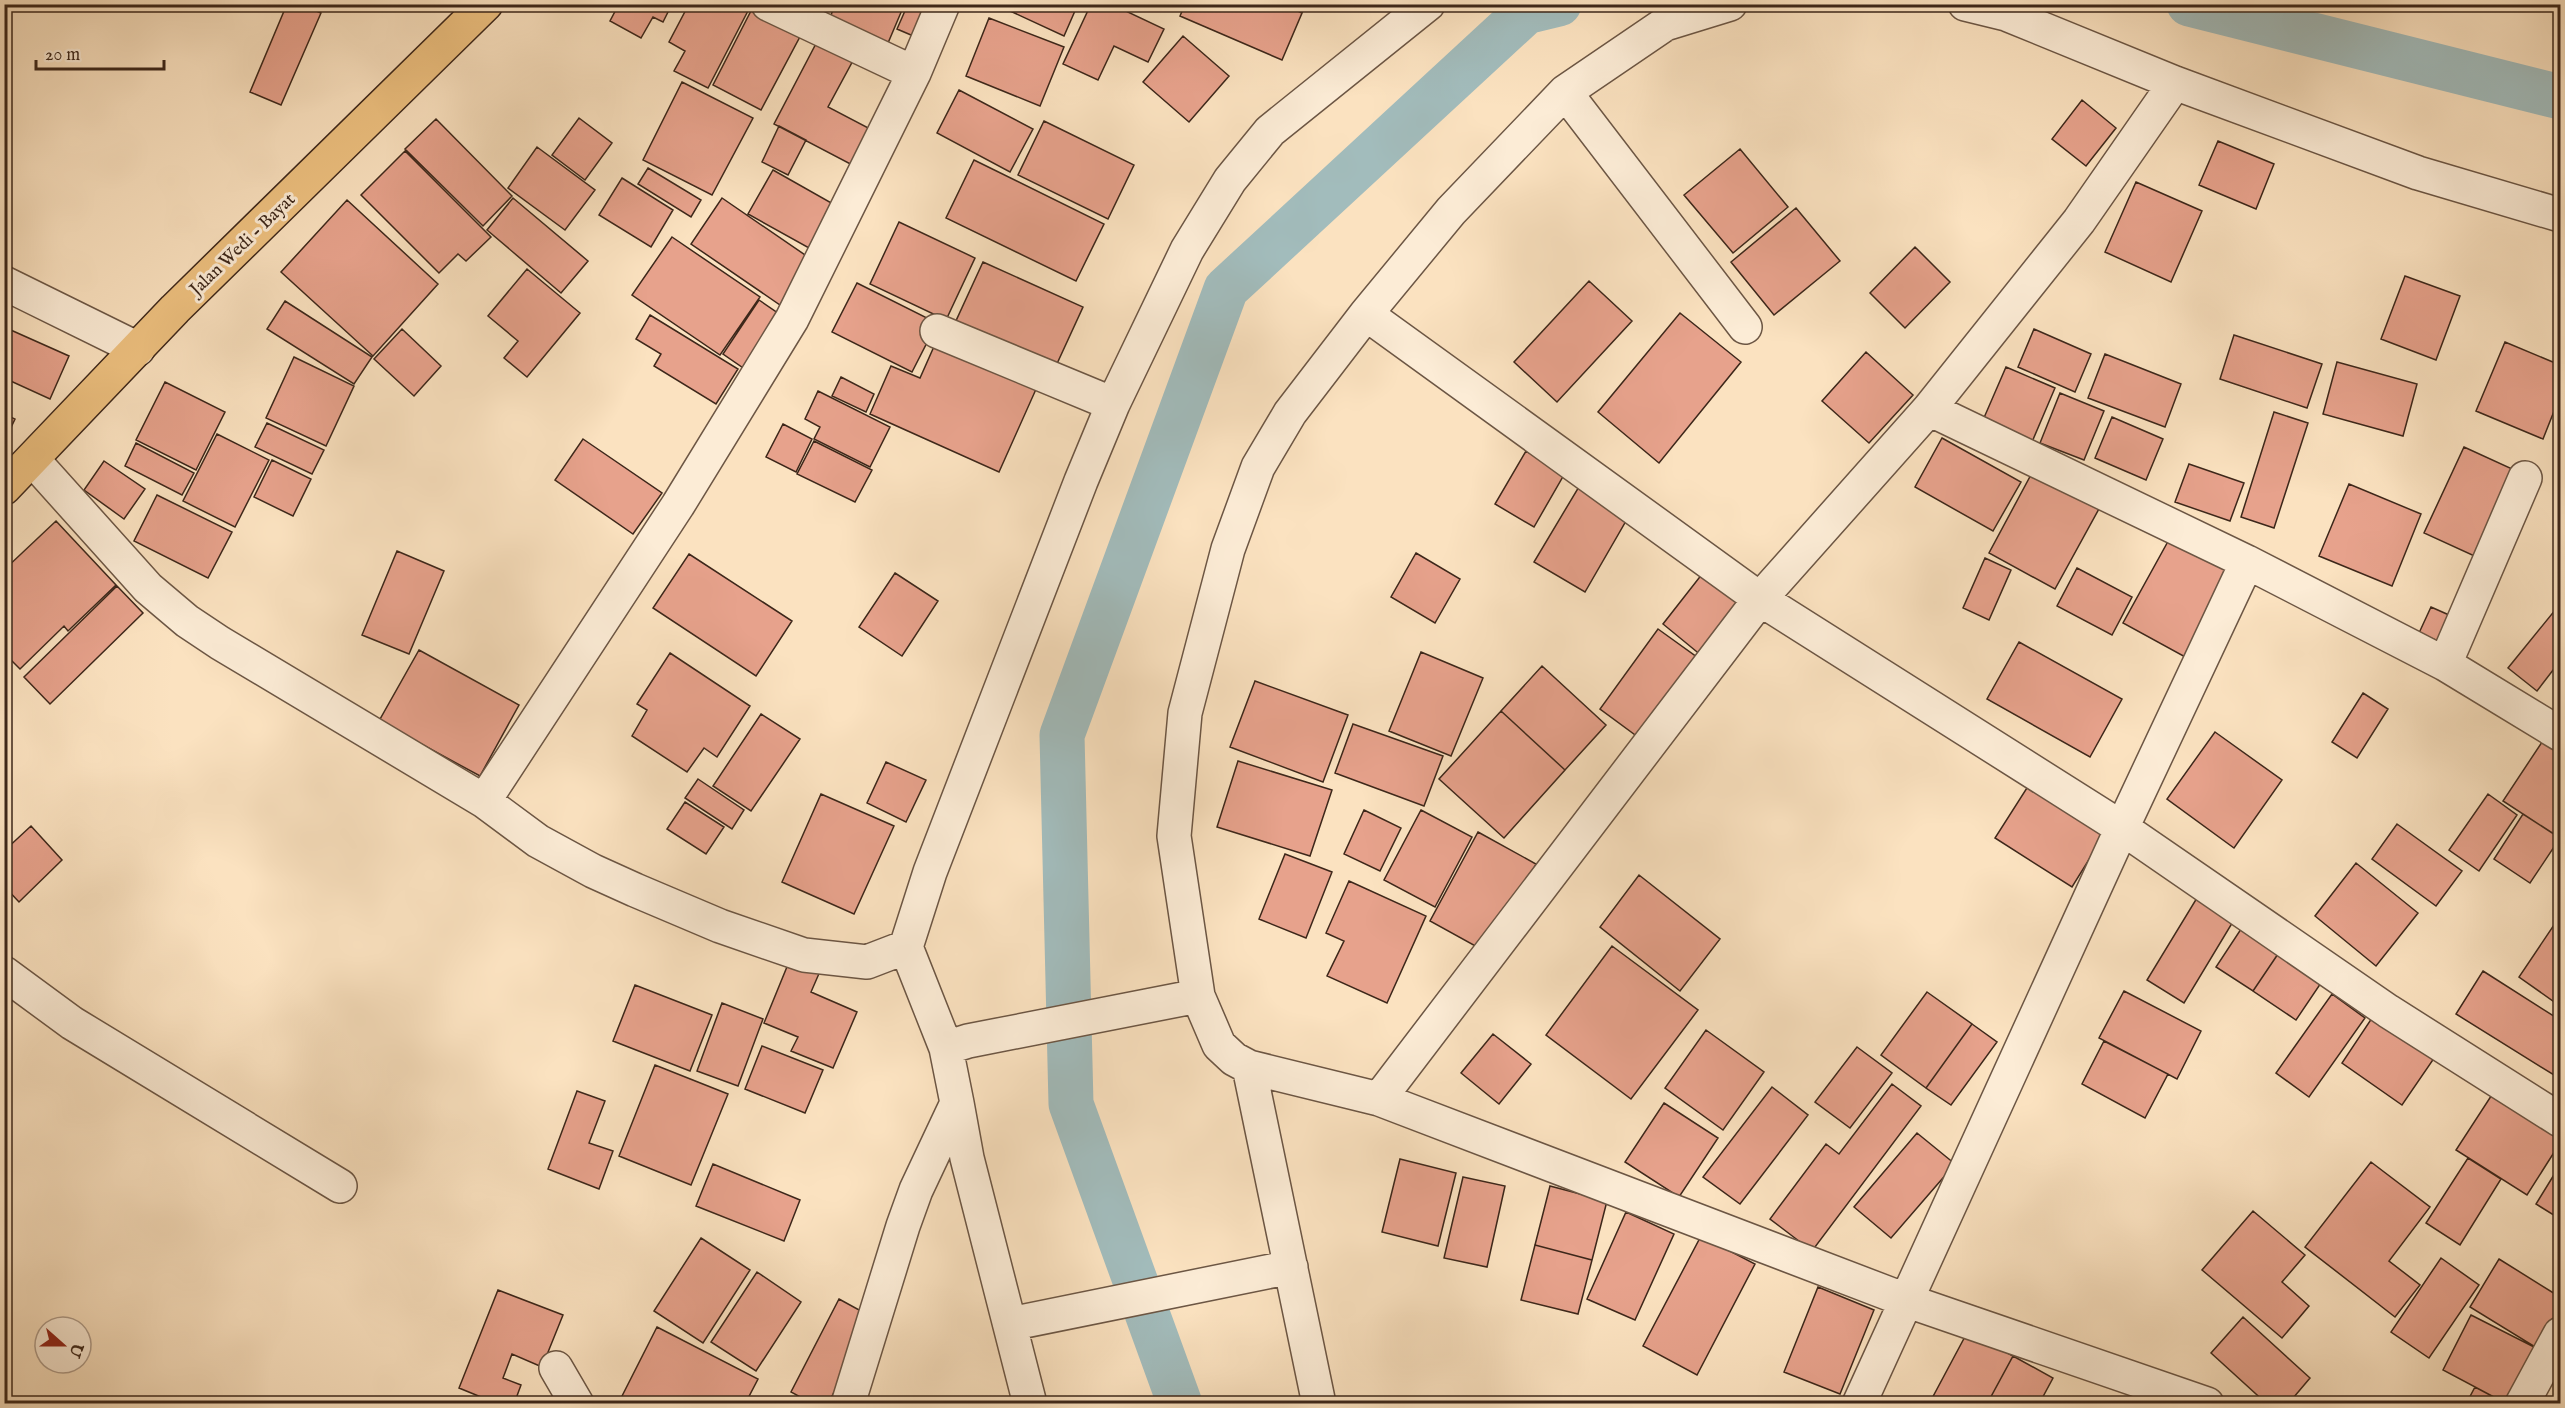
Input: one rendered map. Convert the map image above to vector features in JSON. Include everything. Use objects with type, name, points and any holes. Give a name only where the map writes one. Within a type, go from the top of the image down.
[{"type":"main road","name":"Jalan Wedi - Bayat","points":[[4,488],[175,309],[486,4]]},
{"type":"street","points":[[768,4],[914,73]]},
{"type":"street","points":[[484,801],[678,505],[792,319],[914,73],[943,4]]},
{"type":"street","points":[[1030,1404],[1019,1321],[967,1158],[957,1103],[957,1044],[906,947],[930,872],[1081,481],[1113,405],[1187,250],[1247,156],[1270,132],[1428,4]]},
{"type":"street","points":[[1730,4],[1665,24],[1565,92],[1452,211],[1366,314],[1290,412],[1258,467],[1228,549],[1188,702],[1173,836],[1198,996],[1219,1045],[1234,1059],[1249,1067],[1378,1099],[1908,1301],[2207,1404]]},
{"type":"street","points":[[1965,4],[2007,9],[2175,83],[2418,173],[2560,215]]},
{"type":"street","points":[[1378,1099],[1760,599],[1929,410],[2079,220],[2175,83]]},
{"type":"street","points":[[1565,92],[1745,327]]},
{"type":"street","points":[[4,284],[138,349]]},
{"type":"street","points":[[1366,314],[1760,599],[2122,828],[2388,1011],[2560,1120]]},
{"type":"street","points":[[937,331],[1113,405]]},
{"type":"street","points":[[1929,410],[2247,562],[2445,664],[2560,734]]},
{"type":"street","points":[[33,460],[148,588],[187,621],[219,643],[484,801],[538,841],[593,871],[720,926],[804,955],[867,962],[906,947]]},
{"type":"street","points":[[2445,664],[2525,478]]},
{"type":"street","points":[[1859,1404],[2122,828],[2247,562]]},
{"type":"street","points":[[4,973],[72,1023],[340,1186]]},
{"type":"street","points":[[957,1044],[1198,996]]},
{"type":"street","points":[[1249,1067],[1281,1269],[1319,1404]]},
{"type":"street","points":[[848,1404],[916,1190],[957,1103]]},
{"type":"street","points":[[1019,1321],[1281,1269]]},
{"type":"street","points":[[2522,1404],[2560,1334]]},
{"type":"street","points":[[556,1368],[577,1404]]},
{"type":"building","points":[[287,4],[300,4],[321,13],[281,105],[250,92]]},
{"type":"building","points":[[619,4],[672,4],[663,22],[653,17],[641,38],[610,21]]},
{"type":"building","points":[[689,4],[751,5],[708,88],[674,71],[685,51],[669,42]]},
{"type":"building","points":[[804,4],[824,4],[821,11]]},
{"type":"building","points":[[835,4],[889,4],[902,10],[888,43],[830,18]]},
{"type":"building","points":[[908,4],[939,4],[925,41],[897,29]]},
{"type":"building","points":[[995,4],[1078,4],[1064,36]]},
{"type":"building","points":[[1091,4],[1111,4],[1164,29],[1148,62],[1114,46],[1098,80],[1063,64]]},
{"type":"building","points":[[1185,4],[1283,4],[1302,13],[1282,60],[1180,16]]},
{"type":"building","points":[[1283,4],[1306,4],[1302,13]]},
{"type":"building","points":[[754,5],[803,31],[761,110],[713,85]]},
{"type":"building","points":[[989,18],[1064,47],[1040,106],[966,76]]},
{"type":"building","points":[[820,36],[856,55],[828,107],[876,132],[858,168],[774,124]]},
{"type":"building","points":[[1183,36],[1229,76],[1189,122],[1143,82]]},
{"type":"building","points":[[682,82],[753,118],[712,195],[643,160]]},
{"type":"building","points":[[959,90],[1033,129],[1010,172],[937,133]]},
{"type":"building","points":[[2082,100],[2116,128],[2086,166],[2052,139]]},
{"type":"building","points":[[579,118],[612,143],[585,180],[552,155]]},
{"type":"building","points":[[436,119],[512,196],[483,226],[405,149]]},
{"type":"building","points":[[1044,121],[1134,165],[1108,219],[1018,175]]},
{"type":"building","points":[[779,126],[806,140],[788,175],[762,162]]},
{"type":"building","points":[[2218,141],[2274,164],[2256,209],[2199,185]]},
{"type":"building","points":[[537,147],[595,190],[565,230],[508,188]]},
{"type":"building","points":[[1740,149],[1788,207],[1733,253],[1684,195]]},
{"type":"building","points":[[405,151],[491,237],[466,261],[458,254],[439,273],[361,195]]},
{"type":"building","points":[[974,160],[1104,224],[1076,281],[946,218]]},
{"type":"building","points":[[648,168],[701,200],[691,217],[638,184]]},
{"type":"building","points":[[773,170],[842,209],[818,253],[748,214]]},
{"type":"building","points":[[622,178],[673,210],[651,247],[599,215]]},
{"type":"building","points":[[2136,182],[2202,211],[2171,282],[2105,252]]},
{"type":"building","points":[[513,198],[588,261],[561,293],[487,230]]},
{"type":"building","points":[[722,198],[811,259],[780,305],[691,244]]},
{"type":"building","points":[[347,200],[438,284],[373,356],[281,272]]},
{"type":"building","points":[[1796,208],[1840,261],[1774,315],[1731,262]]},
{"type":"building","points":[[899,222],[975,258],[946,320],[870,284]]},
{"type":"building","points":[[672,237],[760,297],[720,355],[632,295]]},
{"type":"building","points":[[1915,247],[1950,282],[1905,328],[1870,293]]},
{"type":"building","points":[[983,262],[1083,307],[1055,368],[955,323]]},
{"type":"building","points":[[527,269],[580,313],[527,377],[504,358],[518,341],[488,316]]},
{"type":"building","points":[[2405,276],[2460,296],[2436,360],[2381,339]]},
{"type":"building","points":[[1589,281],[1632,321],[1557,402],[1514,362]]},
{"type":"building","points":[[857,283],[937,323],[912,372],[832,332]]},
{"type":"building","points":[[759,300],[788,320],[752,374],[723,354]]},
{"type":"building","points":[[285,301],[372,357],[354,384],[267,329]]},
{"type":"building","points":[[1680,313],[1741,362],[1659,463],[1598,412]]},
{"type":"building","points":[[650,315],[738,369],[716,404],[654,366],[661,354],[636,339]]},
{"type":"building","points":[[4,327],[69,356],[50,399],[4,378]]},
{"type":"building","points":[[402,329],[441,366],[414,396],[374,359]]},
{"type":"building","points":[[2034,329],[2091,354],[2075,392],[2018,367]]},
{"type":"building","points":[[2234,335],[2322,364],[2307,408],[2220,379]]},
{"type":"building","points":[[936,342],[1037,387],[999,472],[870,414],[891,366],[920,378]]},
{"type":"building","points":[[2505,342],[2560,365],[2560,396],[2543,439],[2476,411]]},
{"type":"building","points":[[1866,352],[1913,395],[1869,443],[1822,401]]},
{"type":"building","points":[[2105,354],[2181,384],[2165,427],[2088,398]]},
{"type":"building","points":[[294,357],[354,386],[326,446],[266,418]]},
{"type":"building","points":[[2337,362],[2417,384],[2403,436],[2323,414]]},
{"type":"building","points":[[2006,367],[2055,388],[2032,442],[1983,420]]},
{"type":"building","points":[[841,377],[874,394],[866,412],[832,396]]},
{"type":"building","points":[[165,382],[225,412],[196,470],[136,440]]},
{"type":"building","points":[[818,391],[890,427],[870,467],[814,439],[820,427],[805,419]]},
{"type":"building","points":[[2060,393],[2104,411],[2084,460],[2040,443]]},
{"type":"building","points":[[2274,412],[2308,423],[2274,528],[2241,517]]},
{"type":"building","points":[[4,414],[15,419],[4,442]]},
{"type":"building","points":[[2112,417],[2163,439],[2146,480],[2095,458]]},
{"type":"building","points":[[267,423],[324,450],[312,474],[255,447]]},
{"type":"building","points":[[783,424],[812,439],[796,472],[766,457]]},
{"type":"building","points":[[217,434],[269,460],[235,527],[183,501]]},
{"type":"building","points":[[1942,438],[2021,482],[1993,531],[1915,487]]},
{"type":"building","points":[[583,439],[662,493],[633,534],[555,480]]},
{"type":"building","points":[[814,441],[872,470],[855,502],[797,474]]},
{"type":"building","points":[[136,443],[194,473],[182,495],[125,466]]},
{"type":"building","points":[[2464,447],[2521,473],[2481,559],[2424,533]]},
{"type":"building","points":[[1526,451],[1565,473],[1534,527],[1495,504]]},
{"type":"building","points":[[272,460],[311,479],[293,516],[254,497]]},
{"type":"building","points":[[104,461],[145,489],[124,519],[84,490]]},
{"type":"building","points":[[2189,464],[2244,483],[2230,521],[2175,502]]},
{"type":"building","points":[[2033,471],[2100,507],[2055,589],[1989,553]]},
{"type":"building","points":[[2349,484],[2421,514],[2392,586],[2319,556]]},
{"type":"building","points":[[1580,485],[1630,514],[1585,592],[1534,562]]},
{"type":"building","points":[[157,495],[232,532],[208,578],[134,541]]},
{"type":"building","points":[[56,521],[116,585],[68,631],[64,626],[20,669],[4,653],[4,570]]},
{"type":"building","points":[[2171,536],[2235,572],[2187,658],[2123,623]]},
{"type":"building","points":[[397,551],[444,571],[409,654],[362,635]]},
{"type":"building","points":[[1416,553],[1460,579],[1435,623],[1391,597]]},
{"type":"building","points":[[689,554],[792,621],[756,676],[653,608]]},
{"type":"building","points":[[1985,558],[2011,570],[1989,620],[1963,608]]},
{"type":"building","points":[[2077,568],[2132,597],[2112,635],[2057,606]]},
{"type":"building","points":[[1706,569],[1745,600],[1702,656],[1663,624]]},
{"type":"building","points":[[895,573],[938,601],[902,656],[859,627]]},
{"type":"building","points":[[117,586],[143,613],[50,704],[24,677]]},
{"type":"building","points":[[2560,604],[2560,661],[2537,691],[2508,668]]},
{"type":"building","points":[[2431,607],[2458,619],[2447,645],[2419,633]]},
{"type":"building","points":[[1658,629],[1701,660],[1642,740],[1600,709]]},
{"type":"building","points":[[2019,642],[2122,699],[2090,757],[1987,699]]},
{"type":"building","points":[[419,650],[519,705],[480,776],[379,721]]},
{"type":"building","points":[[1421,652],[1483,678],[1451,756],[1389,731]]},
{"type":"building","points":[[670,653],[750,706],[717,757],[704,748],[687,772],[632,736],[647,710],[637,704]]},
{"type":"building","points":[[1542,666],[1606,725],[1565,770],[1501,711]]},
{"type":"building","points":[[1255,681],[1348,715],[1323,782],[1230,747]]},
{"type":"building","points":[[2363,693],[2388,709],[2357,758],[2332,742]]},
{"type":"building","points":[[1501,711],[1565,770],[1504,838],[1439,779]]},
{"type":"building","points":[[761,714],[800,739],[751,811],[713,786]]},
{"type":"building","points":[[1353,724],[1443,756],[1424,806],[1335,773]]},
{"type":"building","points":[[2215,732],[2282,780],[2234,848],[2167,799]]},
{"type":"building","points":[[2548,733],[2560,741],[2560,838],[2503,801]]},
{"type":"building","points":[[1238,761],[1332,790],[1310,856],[1217,827]]},
{"type":"building","points":[[886,762],[926,780],[906,822],[867,803]]},
{"type":"building","points":[[698,779],[744,810],[732,829],[685,798]]},
{"type":"building","points":[[2032,780],[2108,829],[2072,887],[1995,838]]},
{"type":"building","points":[[821,794],[894,826],[854,914],[782,882]]},
{"type":"building","points":[[2488,794],[2517,815],[2479,871],[2449,850]]},
{"type":"building","points":[[685,802],[724,827],[706,854],[667,829]]},
{"type":"building","points":[[1364,810],[1401,828],[1380,871],[1344,854]]},
{"type":"building","points":[[1421,810],[1472,837],[1435,907],[1384,880]]},
{"type":"building","points":[[2523,814],[2560,838],[2530,883],[2494,859]]},
{"type":"building","points":[[2397,824],[2462,871],[2436,906],[2372,859]]},
{"type":"building","points":[[31,826],[62,860],[19,902],[4,886],[4,851]]},
{"type":"building","points":[[1478,832],[1536,864],[1488,953],[1430,921]]},
{"type":"building","points":[[1285,854],[1332,872],[1306,938],[1259,919]]},
{"type":"building","points":[[2356,863],[2418,913],[2376,966],[2315,916]]},
{"type":"building","points":[[1639,875],[1720,939],[1680,991],[1600,927]]},
{"type":"building","points":[[1349,881],[1426,916],[1387,1003],[1327,976],[1344,941],[1326,933]]},
{"type":"building","points":[[2203,888],[2240,910],[2184,1003],[2147,980]]},
{"type":"building","points":[[2560,916],[2560,1006],[2519,977]]},
{"type":"building","points":[[2243,926],[2280,951],[2253,991],[2216,967]]},
{"type":"building","points":[[1612,946],[1698,1010],[1631,1099],[1546,1035]]},
{"type":"building","points":[[2280,951],[2323,980],[2296,1020],[2253,991]]},
{"type":"building","points":[[791,957],[821,969],[811,992],[857,1012],[833,1068],[791,1051],[798,1037],[764,1023]]},
{"type":"building","points":[[2483,971],[2560,1020],[2560,1064],[2554,1075],[2456,1014]]},
{"type":"building","points":[[635,985],[712,1015],[690,1071],[613,1041]]},
{"type":"building","points":[[2124,991],[2201,1031],[2177,1079],[2099,1038]]},
{"type":"building","points":[[1927,992],[1972,1024],[1926,1088],[1881,1055]]},
{"type":"building","points":[[2332,994],[2365,1018],[2309,1097],[2276,1073]]},
{"type":"building","points":[[722,1003],[763,1019],[738,1086],[697,1071]]},
{"type":"building","points":[[2378,1009],[2439,1051],[2402,1105],[2342,1063]]},
{"type":"building","points":[[1972,1024],[1997,1042],[1951,1105],[1926,1088]]},
{"type":"building","points":[[1706,1030],[1764,1072],[1723,1130],[1665,1088]]},
{"type":"building","points":[[1493,1034],[1531,1064],[1499,1104],[1461,1073]]},
{"type":"building","points":[[2104,1041],[2168,1074],[2145,1118],[2082,1084]]},
{"type":"building","points":[[762,1046],[823,1070],[805,1113],[745,1089]]},
{"type":"building","points":[[1857,1047],[1892,1073],[1850,1128],[1815,1102]]},
{"type":"building","points":[[655,1065],[728,1094],[691,1185],[619,1156]]},
{"type":"building","points":[[1892,1084],[1921,1106],[1812,1251],[1770,1219],[1826,1144],[1839,1154]]},
{"type":"building","points":[[1772,1087],[1808,1115],[1740,1204],[1703,1177]]},
{"type":"building","points":[[2495,1090],[2560,1132],[2560,1143],[2527,1195],[2456,1150]]},
{"type":"building","points":[[577,1091],[605,1101],[589,1143],[613,1151],[599,1189],[548,1169]]},
{"type":"building","points":[[1664,1103],[1718,1138],[1679,1197],[1625,1162]]},
{"type":"building","points":[[1917,1133],[1955,1164],[1891,1238],[1854,1207]]},
{"type":"building","points":[[2468,1158],[2501,1179],[2460,1245],[2426,1223]]},
{"type":"building","points":[[1400,1159],[1456,1173],[1438,1246],[1382,1232]]},
{"type":"building","points":[[2371,1162],[2430,1207],[2389,1261],[2420,1285],[2395,1317],[2305,1247]]},
{"type":"building","points":[[713,1164],[800,1200],[784,1241],[696,1206]]},
{"type":"building","points":[[2560,1165],[2560,1219],[2536,1204]]},
{"type":"building","points":[[1463,1177],[1505,1186],[1487,1267],[1444,1258]]},
{"type":"building","points":[[1550,1186],[1607,1201],[1592,1260],[1535,1245]]},
{"type":"building","points":[[2253,1211],[2305,1255],[2282,1282],[2309,1306],[2282,1338],[2202,1270]]},
{"type":"building","points":[[1626,1212],[1674,1234],[1635,1320],[1587,1299]]},
{"type":"building","points":[[1701,1236],[1755,1264],[1697,1375],[1643,1346]]},
{"type":"building","points":[[701,1238],[750,1270],[703,1343],[654,1311]]},
{"type":"building","points":[[1535,1245],[1592,1260],[1578,1314],[1521,1300]]},
{"type":"building","points":[[2441,1258],[2479,1285],[2429,1358],[2391,1332]]},
{"type":"building","points":[[2499,1259],[2560,1297],[2560,1318],[2540,1350],[2470,1307]]},
{"type":"building","points":[[757,1272],[801,1302],[756,1371],[711,1342]]},
{"type":"building","points":[[1818,1287],[1874,1310],[1840,1394],[1784,1372]]},
{"type":"building","points":[[498,1290],[563,1315],[542,1367],[512,1354],[503,1378],[521,1385],[514,1404],[498,1404],[459,1388]]},
{"type":"building","points":[[839,1299],[872,1317],[828,1404],[813,1404],[791,1392]]},
{"type":"building","points":[[2471,1315],[2540,1350],[2507,1404],[2443,1370]]},
{"type":"building","points":[[2243,1317],[2310,1378],[2288,1404],[2267,1404],[2211,1353]]},
{"type":"building","points":[[657,1327],[758,1379],[745,1404],[618,1404]]},
{"type":"building","points":[[1968,1331],[2013,1356],[1987,1404],[1929,1404]]},
{"type":"building","points":[[2013,1356],[2053,1378],[2039,1404],[1987,1404]]},
{"type":"building","points":[[2475,1387],[2507,1404],[2466,1404]]},
{"type":"waterway","points":[[1180,1404],[1071,1104],[1062,735],[1226,289],[1526,12],[1559,4]]},
{"type":"waterway","points":[[2189,4],[2560,97]]}]
